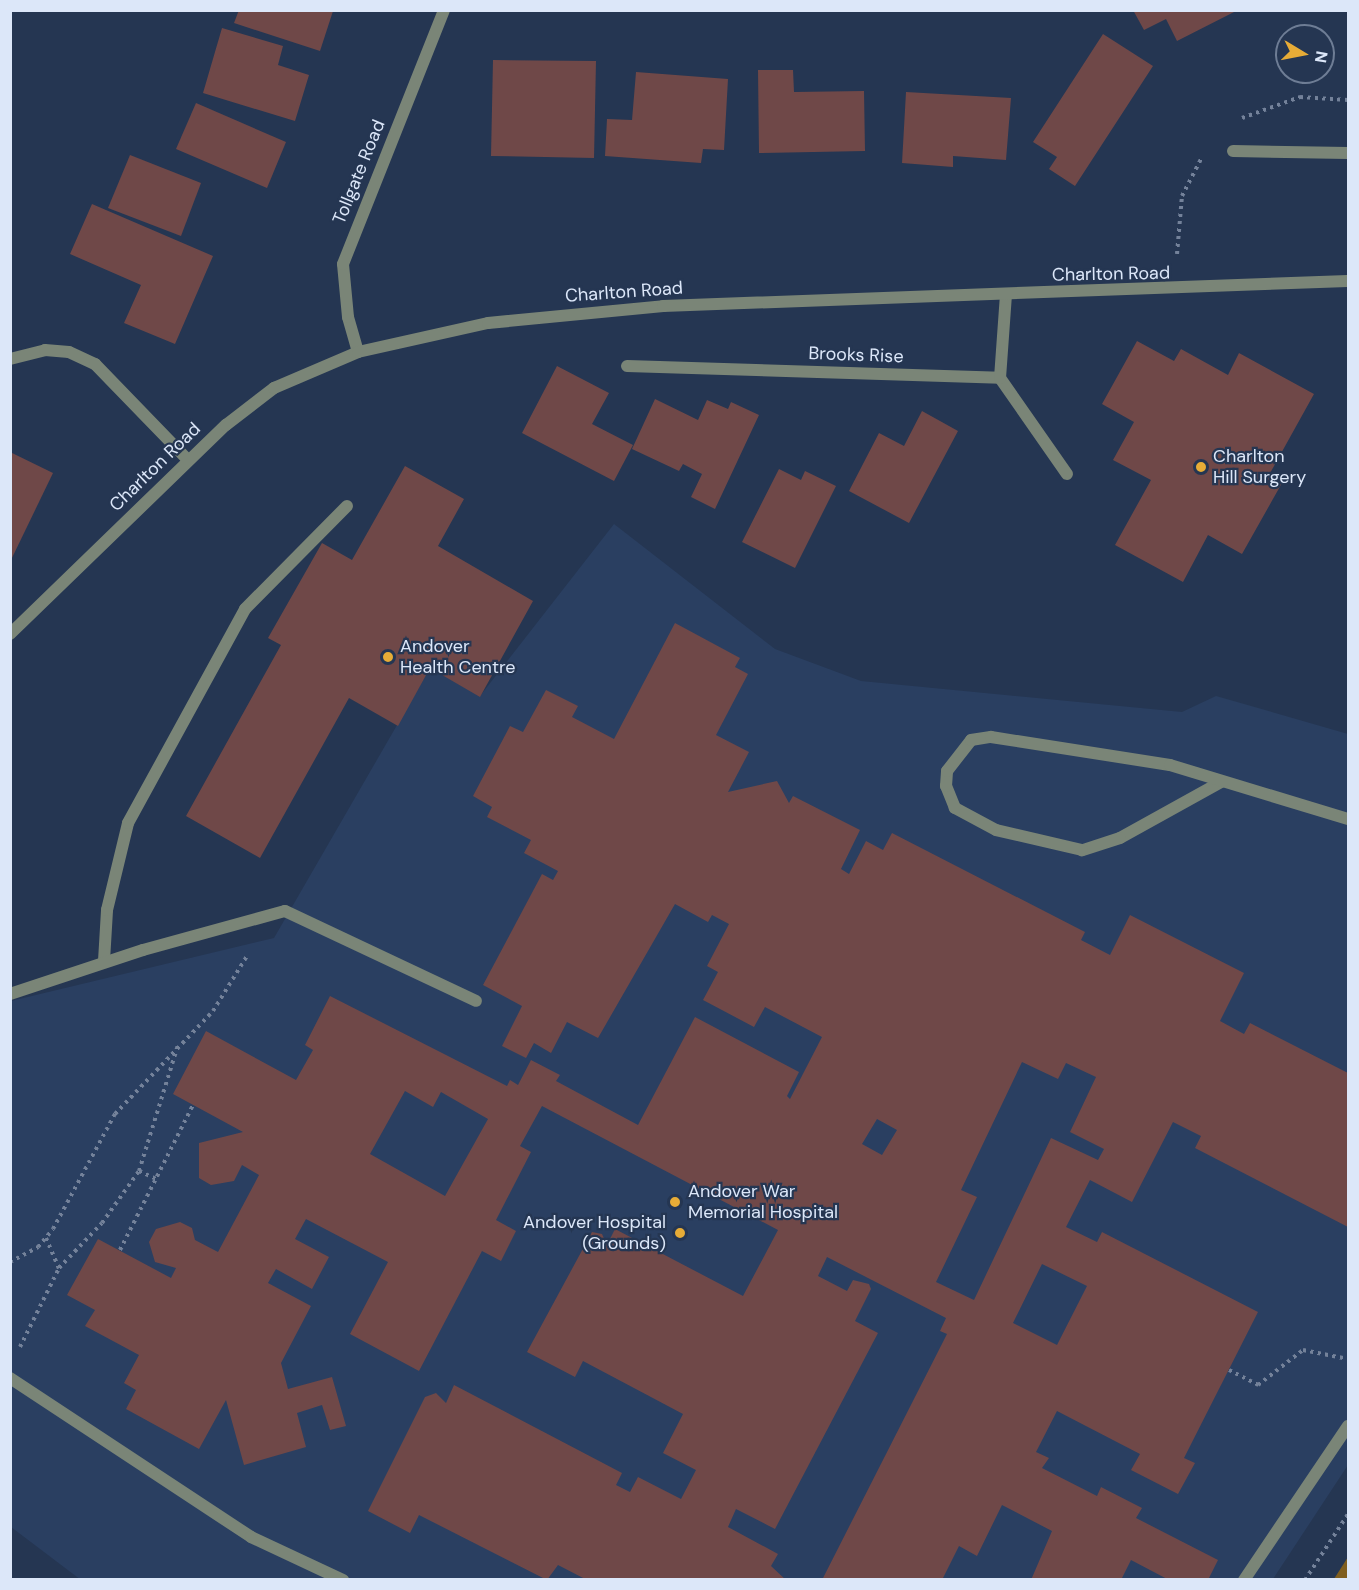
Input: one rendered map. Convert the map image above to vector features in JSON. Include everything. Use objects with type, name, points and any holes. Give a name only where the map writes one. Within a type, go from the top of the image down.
[{"type":"street","name":"Tollgate Road","points":[[358,352],[348,317],[343,264],[444,10]]},
{"type":"street","points":[[1233,151],[1348,153]]},
{"type":"street","name":"Charlton Road","points":[[10,634],[186,458],[274,388],[358,352],[488,323],[663,306],[1348,281]]},
{"type":"street","points":[[1006,295],[1000,378],[1067,474]]},
{"type":"street","points":[[10,359],[45,350],[95,364],[186,458]]},
{"type":"street","name":"Brooks Rise","points":[[627,366],[1000,378]]},
{"type":"street","points":[[104,961],[107,910],[128,823],[245,609],[347,506]]},
{"type":"street","points":[[1221,783],[1120,838],[1082,850],[1034,842],[967,816],[949,799],[947,771],[970,740],[991,737],[1170,765],[1221,783],[1348,819]]},
{"type":"street","points":[[10,994],[104,961],[243,926],[285,911],[476,1001]]},
{"type":"street","points":[[10,1378],[251,1537],[344,1580]]},
{"type":"street","points":[[1244,1580],[1348,1426]]},
{"type":"path","points":[[10,1262],[45,1238],[115,1114],[178,1044],[213,1011],[248,961],[243,926]]},
{"type":"path","points":[[18,1352],[59,1268],[102,1223],[139,1171],[178,1044]]},
{"type":"path","points":[[120,1250],[193,1105]]},
{"type":"path","points":[[139,1171],[156,1179]]},
{"type":"path","points":[[45,1238],[59,1268]]},
{"type":"path","points":[[1229,1370],[1258,1385],[1303,1350],[1348,1359]]},
{"type":"path","points":[[1305,1580],[1348,1515]]},
{"type":"shaded area","name":"Andover Hospital (Grounds)","points":[[614,524],[775,649],[861,681],[1182,712],[1216,696],[1348,734],[1348,1465],[1273,1579],[81,1580],[11,1527],[11,1001],[274,938],[430,668],[480,696]]},
{"type":"shaded area","points":[[1348,1557],[1348,1579],[1334,1579]]},
{"type":"building","points":[[239,10],[333,11],[320,51],[234,23]]},
{"type":"building","points":[[1133,10],[1238,10],[1177,41],[1166,19],[1144,30]]},
{"type":"building","points":[[222,28],[283,46],[278,65],[309,75],[295,121],[203,93]]},
{"type":"building","points":[[1103,34],[1153,66],[1075,186],[1049,169],[1057,157],[1033,142]]},
{"type":"building","points":[[493,60],[596,61],[594,158],[491,156]]},
{"type":"building","points":[[758,70],[793,70],[794,92],[864,91],[865,151],[759,153]]},
{"type":"building","points":[[636,72],[728,79],[724,150],[703,149],[701,163],[605,156],[607,119],[632,120]]},
{"type":"building","points":[[906,92],[1011,98],[1006,160],[953,156],[953,167],[902,163]]},
{"type":"building","points":[[196,103],[286,142],[267,188],[176,149]]},
{"type":"building","points":[[130,155],[201,183],[181,236],[108,208]]},
{"type":"building","points":[[92,204],[213,256],[175,344],[124,323],[141,285],[70,254]]},
{"type":"building","name":"Charlton Hill Surgery","points":[[1137,341],[1174,361],[1181,349],[1228,375],[1239,353],[1314,394],[1269,475],[1282,483],[1242,554],[1208,535],[1183,582],[1115,545],[1151,480],[1113,460],[1134,422],[1102,404]]},
{"type":"building","points":[[557,366],[609,393],[592,424],[633,445],[614,481],[522,433]]},
{"type":"building","points":[[655,399],[698,420],[707,400],[728,409],[731,402],[759,415],[715,509],[691,497],[702,474],[683,464],[679,471],[632,449]]},
{"type":"building","points":[[922,411],[958,431],[909,523],[849,491],[879,433],[904,446]]},
{"type":"building","points":[[10,452],[53,473],[10,562]]},
{"type":"building","name":"Andover Health Centre","points":[[405,466],[464,499],[438,546],[533,601],[480,697],[430,668],[398,726],[349,698],[260,858],[186,816],[281,645],[268,638],[322,543],[352,560]]},
{"type":"building","points":[[779,469],[801,480],[805,471],[836,486],[795,568],[742,542]]},
{"type":"building","name":"Andover War Memorial Hospital","points":[[675,623],[740,658],[735,667],[748,674],[716,735],[749,752],[728,792],[777,781],[789,803],[793,796],[860,830],[841,869],[849,874],[866,841],[883,850],[892,833],[1085,932],[1081,940],[1110,955],[1130,915],[1244,973],[1220,1021],[1244,1034],[1250,1023],[1348,1073],[1348,1227],[1195,1148],[1201,1136],[1173,1122],[1132,1202],[1090,1180],[1066,1227],[1097,1242],[1102,1232],[1258,1312],[1184,1458],[1195,1463],[1178,1494],[1131,1470],[1140,1454],[1057,1411],[1036,1452],[1049,1458],[1042,1468],[1097,1496],[1101,1487],[1142,1508],[1136,1518],[1218,1560],[1208,1580],[1169,1580],[1131,1560],[1121,1580],[1031,1580],[1052,1531],[1002,1505],[977,1556],[959,1546],[942,1580],[822,1580],[947,1334],[940,1331],[946,1318],[827,1257],[818,1276],[847,1291],[853,1280],[869,1284],[871,1289],[855,1321],[878,1333],[775,1529],[736,1509],[728,1527],[778,1554],[771,1566],[786,1580],[587,1580],[558,1565],[547,1580],[419,1515],[410,1533],[368,1511],[425,1397],[436,1393],[446,1403],[454,1385],[622,1473],[616,1485],[630,1492],[638,1477],[681,1499],[696,1470],[663,1453],[683,1414],[583,1361],[575,1377],[527,1352],[592,1232],[602,1234],[607,1245],[615,1229],[743,1296],[778,1230],[542,1106],[520,1146],[531,1152],[496,1220],[516,1231],[501,1261],[482,1251],[419,1371],[350,1334],[388,1262],[306,1219],[295,1239],[329,1257],[312,1289],[276,1269],[268,1283],[311,1306],[281,1363],[288,1389],[332,1377],[346,1426],[330,1430],[322,1405],[297,1413],[306,1447],[244,1465],[226,1400],[199,1449],[126,1409],[136,1390],[124,1383],[139,1355],[85,1326],[95,1310],[67,1295],[98,1239],[171,1278],[176,1268],[155,1262],[149,1242],[156,1229],[180,1222],[192,1228],[195,1240],[218,1252],[259,1175],[242,1165],[234,1181],[211,1185],[199,1178],[199,1143],[243,1132],[173,1094],[206,1031],[296,1080],[313,1050],[305,1045],[330,996],[507,1086],[510,1080],[518,1085],[531,1060],[560,1075],[556,1081],[638,1125],[695,1017],[799,1072],[787,1096],[790,1099],[822,1037],[765,1007],[754,1027],[703,1000],[718,972],[707,966],[729,924],[712,915],[708,922],[675,904],[598,1038],[567,1022],[551,1053],[534,1043],[526,1058],[502,1046],[522,1006],[483,985],[542,874],[553,880],[558,871],[524,853],[531,840],[487,817],[492,807],[473,796],[510,726],[523,732],[546,690],[578,706],[572,717],[614,739]],"holes":[[[1022,1062],[1058,1079],[1066,1063],[1096,1077],[1070,1132],[1104,1149],[1098,1160],[1051,1138],[974,1300],[936,1282],[977,1197],[961,1190]],[[405,1091],[433,1107],[441,1092],[488,1119],[445,1196],[370,1154]],[[877,1119],[897,1130],[882,1155],[862,1144]],[[1042,1264],[1087,1286],[1057,1345],[1013,1323]]]},
{"type":"place","name":"Charlton Hill Surgery","points":[[1201,467]]},
{"type":"place","name":"Andover Health Centre","points":[[388,657]]},
{"type":"place","name":"Andover War Memorial Hospital","points":[[675,1202]]},
{"type":"place","name":"Andover Hospital (Grounds)","points":[[680,1233]]}]
